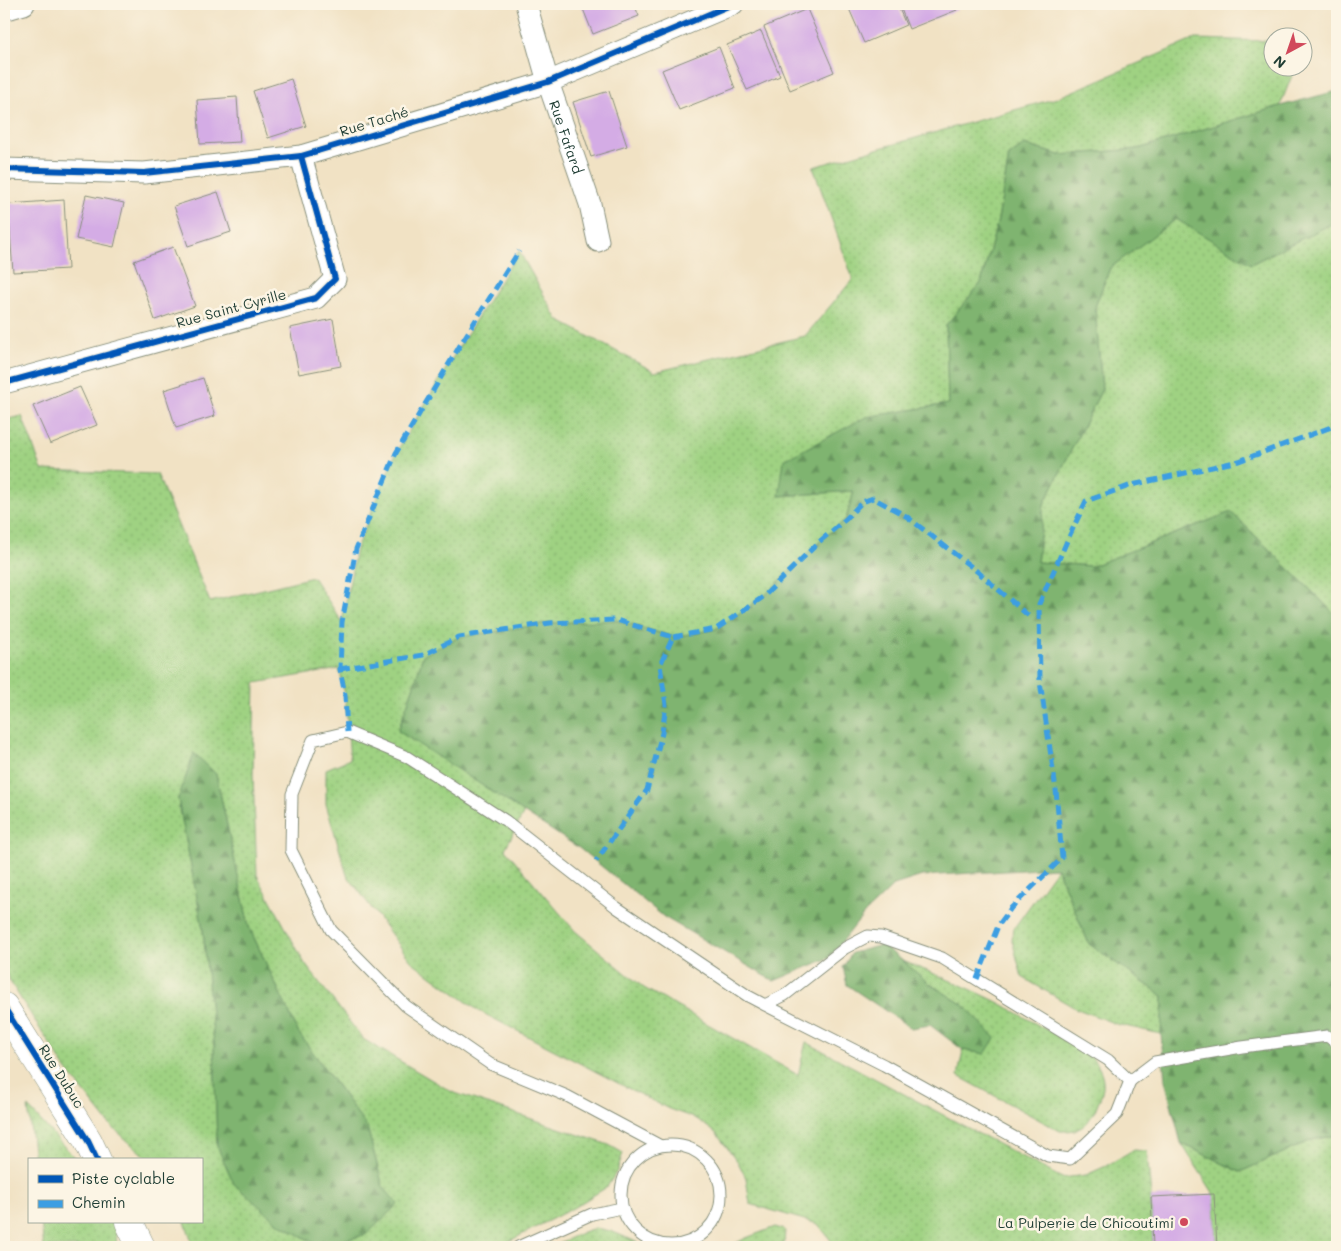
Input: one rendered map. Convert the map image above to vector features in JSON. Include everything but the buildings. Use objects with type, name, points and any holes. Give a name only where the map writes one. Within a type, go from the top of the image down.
[{"type":"street","points":[[4,10],[24,4]]},
{"type":"street","name":"Rue Fafard","points":[[526,4],[548,82],[590,204],[598,241]]},
{"type":"street","name":"Rue Taché","points":[[4,169],[144,173],[301,156],[548,82],[733,4]]},
{"type":"street","name":"Rue Saint Cyrille","points":[[4,383],[316,298],[335,279],[301,156]]},
{"type":"street","name":"Rue Dubuc","points":[[4,1007],[83,1133],[96,1158]]},
{"type":"street","points":[[130,1224],[141,1247]]},
{"type":"lane","points":[[659,1146],[567,1096],[490,1064],[406,1006],[331,930],[291,850],[292,794],[313,740],[347,732],[406,757],[506,821],[616,907],[748,996],[884,1065],[1048,1156],[1070,1159],[1117,1114],[1130,1081],[1155,1062],[1242,1047],[1327,1036],[1337,1043]]},
{"type":"lane","points":[[765,1004],[785,994],[845,948],[868,936],[882,937],[942,958],[1108,1060],[1130,1081]]},
{"type":"lane","points":[[675,1145],[691,1148],[705,1157],[715,1170],[721,1186],[722,1203],[716,1220],[706,1233],[691,1242],[674,1246],[657,1244],[641,1236],[629,1224],[622,1208],[620,1192],[624,1176],[632,1162],[644,1152],[659,1146],[675,1145]]},
{"type":"lane","points":[[518,1247],[592,1214],[622,1208]]},
{"type":"green space","points":[[1195,39],[1264,41],[1264,78],[1291,78],[1280,106],[1138,149],[1060,155],[1024,145],[1009,156],[998,220],[981,283],[946,325],[948,404],[866,417],[779,496],[854,491],[846,519],[819,542],[763,597],[716,629],[673,637],[616,620],[423,655],[398,731],[524,812],[505,849],[575,931],[644,988],[798,1075],[806,1042],[1062,1178],[1086,1175],[1133,1150],[1147,1151],[1153,1247],[836,1247],[818,1224],[750,1204],[746,1178],[738,1162],[716,1133],[697,1119],[669,1109],[479,1011],[411,961],[347,875],[326,804],[326,769],[350,759],[346,702],[339,669],[255,683],[253,775],[257,875],[305,964],[363,1039],[452,1092],[609,1145],[623,1153],[617,1171],[607,1187],[573,1208],[498,1247],[322,1247],[367,1234],[397,1204],[383,1187],[367,1127],[298,1032],[249,927],[216,774],[178,799],[203,929],[214,1044],[217,1146],[277,1222],[321,1247],[194,1247],[186,1224],[202,1224],[202,1158],[147,1158],[110,1125],[65,1068],[9,980],[4,968],[4,420],[22,416],[42,470],[157,474],[210,602],[313,577],[342,622],[356,549],[396,453],[519,251],[558,320],[655,372],[805,336],[853,279],[813,167],[1057,98]]},
{"type":"green space","points":[[1337,91],[1337,221],[1251,264],[1176,219],[1110,268],[1095,307],[1102,389],[1044,504],[1037,562],[1092,566],[1231,512],[1337,616],[1337,1135],[1312,1140],[1240,1172],[1181,1143],[1165,1080],[1161,1034],[1163,996],[1089,944],[1057,868],[922,876],[894,885],[865,913],[829,958],[774,981],[664,917],[579,848],[398,731],[423,655],[459,637],[550,623],[616,620],[673,637],[716,629],[763,597],[819,542],[846,519],[854,491],[779,496],[784,460],[866,417],[948,404],[946,325],[981,283],[998,220],[1009,156],[1024,145],[1060,155],[1138,149],[1280,106]]},
{"type":"green space","points":[[1176,218],[1251,264],[1337,221],[1337,616],[1231,512],[1092,566],[1037,562],[1044,504],[1102,389],[1095,307],[1110,268]]},
{"type":"green space","points":[[194,753],[216,774],[249,927],[298,1032],[367,1127],[383,1187],[398,1204],[367,1234],[321,1247],[277,1222],[234,1184],[217,1146],[214,1044],[203,929],[178,799]]},
{"type":"green space","points":[[1057,868],[1089,944],[1163,996],[1161,1034],[1116,1024],[1075,1008],[1022,977],[1012,940],[1014,928]]},
{"type":"green space","points":[[882,945],[930,984],[965,1006],[995,1038],[985,1054],[963,1050],[930,1025],[911,1028],[847,985],[843,967],[852,953]]},
{"type":"green space","points":[[903,961],[989,998],[1088,1053],[1101,1072],[1103,1089],[1094,1112],[1087,1122],[1080,1128],[1060,1131],[958,1076],[963,1050],[985,1054],[965,1006],[930,984]]},
{"type":"green space","points":[[28,1107],[74,1158],[34,1158]]},
{"type":"green space","points":[[1337,1135],[1337,1247],[1217,1247],[1214,1194],[1181,1143],[1240,1172],[1312,1140]]},
{"type":"green space","points":[[41,1224],[115,1224],[117,1247],[44,1247]]},
{"type":"green space","points":[[775,1227],[785,1230],[784,1244],[772,1247],[728,1247],[746,1238]]},
{"type":"green space","points":[[595,1228],[611,1231],[648,1247],[551,1247]]},
{"type":"marked path","points":[[347,732],[345,695],[340,669],[342,622],[356,549],[396,453],[519,251]]},
{"type":"marked path","points":[[977,979],[998,926],[1011,908],[1062,858],[1056,790],[1040,681],[1039,604],[1086,501],[1132,485],[1239,461],[1337,425]]},
{"type":"marked path","points":[[673,637],[716,629],[763,597],[862,502],[873,498],[906,516],[978,572],[1030,617]]},
{"type":"marked path","points":[[340,669],[423,655],[459,637],[550,623],[616,620],[673,637],[660,665],[666,705],[662,733],[647,790],[596,861]]},
{"type":"cycle path","points":[[4,169],[144,173],[301,156],[548,82],[733,4]]},
{"type":"cycle path","points":[[4,383],[316,298],[335,279],[301,156]]},
{"type":"cycle path","points":[[4,1007],[88,1141],[96,1158]]},
{"type":"place","name":"La Pulperie de Chicoutimi","points":[[1184,1222]]}]
